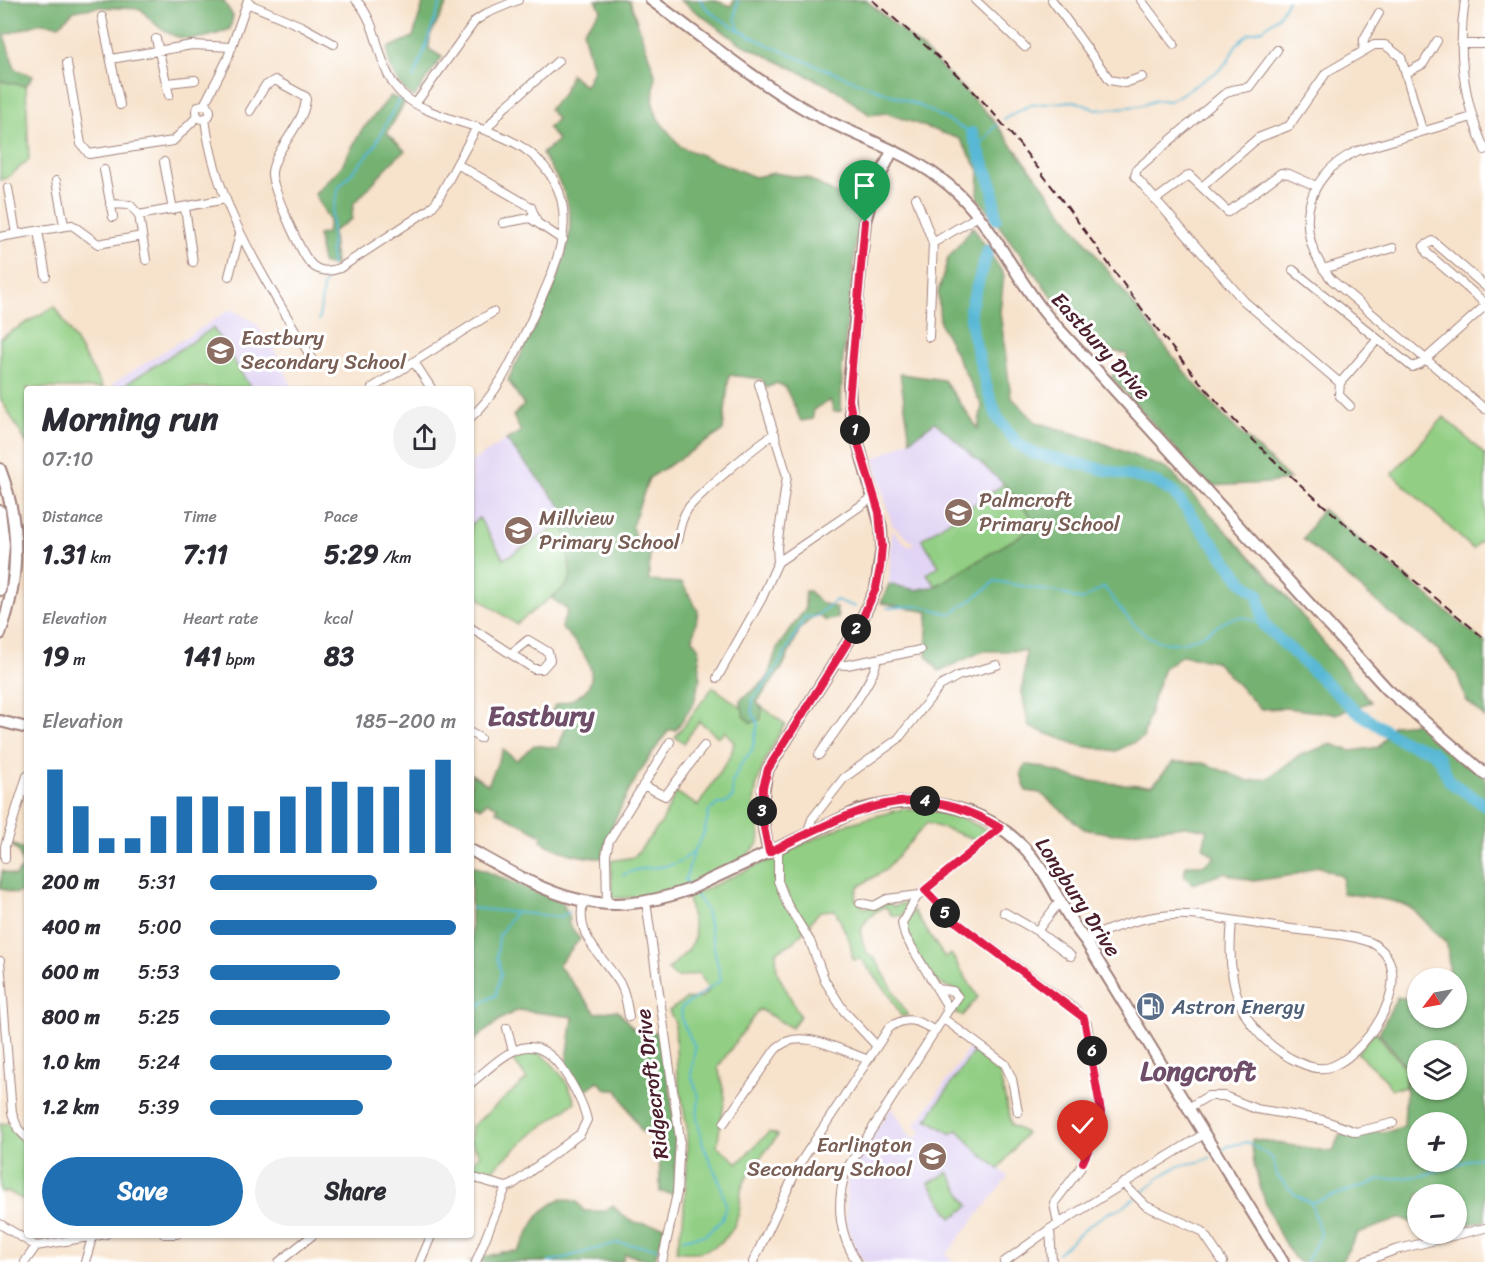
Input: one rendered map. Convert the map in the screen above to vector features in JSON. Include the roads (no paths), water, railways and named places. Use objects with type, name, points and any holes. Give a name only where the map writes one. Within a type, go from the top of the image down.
[{"type":"street","points":[[356,0],[370,20],[394,85],[416,103],[486,130],[527,151],[547,171],[562,203],[563,240],[551,277],[509,368],[488,400],[474,414]]},
{"type":"street","points":[[416,103],[475,21],[487,13],[518,0]]},
{"type":"street","name":"Eastbury Drive","points":[[651,0],[803,108],[920,165],[951,187],[978,216],[1036,303],[1081,354],[1387,689],[1485,774]]},
{"type":"street","points":[[975,0],[1025,47]]},
{"type":"street","points":[[1052,0],[1110,80],[1125,84],[1142,77]]},
{"type":"street","points":[[1141,0],[1174,44]]},
{"type":"street","points":[[1465,0],[1461,44],[1463,76],[1472,117],[1485,150]]},
{"type":"street","points":[[311,357],[240,234],[209,152],[198,108],[204,105],[232,47],[248,2],[301,26],[334,45]]},
{"type":"street","points":[[1364,51],[1364,39],[1379,13]]},
{"type":"street","points":[[102,17],[120,105]]},
{"type":"street","points":[[156,39],[169,95]]},
{"type":"street","points":[[1406,73],[1423,64],[1437,41]]},
{"type":"street","points":[[111,59],[202,44],[232,47]]},
{"type":"street","points":[[1461,44],[1485,44]]},
{"type":"street","points":[[1203,186],[1258,138],[1289,126],[1322,77],[1374,45],[1385,45],[1401,57],[1422,130]]},
{"type":"street","points":[[1277,50],[1250,87],[1228,92],[1137,169],[1135,176],[1245,302],[1340,384]]},
{"type":"street","points":[[486,130],[503,109],[558,61]]},
{"type":"street","points":[[67,63],[81,144],[89,154],[173,141],[202,117]]},
{"type":"street","points":[[168,83],[195,80]]},
{"type":"street","points":[[250,111],[265,86],[275,80],[306,97],[303,108],[274,164],[272,181],[309,263],[324,271],[340,268],[425,214],[437,201],[477,127]]},
{"type":"street","points":[[1472,117],[1422,130],[1347,155],[1331,167],[1316,186],[1310,203],[1307,226],[1314,255],[1323,269],[1485,409]]},
{"type":"street","points":[[876,1045],[833,996],[810,941],[787,904],[777,881],[773,850],[762,818],[763,787],[768,769],[861,621],[876,588],[882,546],[875,496],[851,417],[849,383],[865,222],[874,189],[891,151]]},
{"type":"street","points":[[164,162],[172,210]]},
{"type":"street","points":[[457,164],[531,207],[536,220]]},
{"type":"street","points":[[104,170],[113,216]]},
{"type":"street","points":[[1155,200],[1189,174],[1228,212],[1281,173],[1289,174],[1316,186]]},
{"type":"street","points":[[56,181],[64,225]]},
{"type":"street","points":[[8,188],[16,234]]},
{"type":"street","points":[[916,198],[933,243],[928,337]]},
{"type":"street","points":[[139,215],[226,199]]},
{"type":"street","points":[[110,204],[130,205],[139,215],[146,260]]},
{"type":"street","points":[[185,208],[193,262]]},
{"type":"street","points":[[933,243],[978,216]]},
{"type":"street","points":[[503,223],[523,217],[536,220],[563,240]]},
{"type":"street","points":[[0,237],[64,225],[76,226],[98,244],[142,236]]},
{"type":"street","points":[[38,231],[46,276]]},
{"type":"street","points":[[230,276],[240,234]]},
{"type":"street","points":[[1293,270],[1407,366],[1416,366],[1425,359],[1485,304],[1427,253],[1424,246],[1433,241],[1485,286]]},
{"type":"street","points":[[1323,269],[1393,248]]},
{"type":"street","points":[[375,386],[493,312]]},
{"type":"street","points":[[1350,406],[1338,395],[1340,384],[1377,340]]},
{"type":"street","points":[[414,362],[430,386]]},
{"type":"street","points":[[717,678],[762,598],[777,562],[777,547],[787,485],[786,467],[759,384]]},
{"type":"street","points":[[677,541],[682,521],[691,504],[746,457],[759,442],[775,434]]},
{"type":"street","points":[[0,469],[13,511],[16,556],[11,598],[0,634]]},
{"type":"street","points":[[777,562],[875,496]]},
{"type":"street","points":[[0,511],[4,545],[0,590]]},
{"type":"street","points":[[474,630],[538,670],[550,660],[548,652],[528,640],[512,653]]},
{"type":"street","points":[[832,664],[847,665],[920,650]]},
{"type":"street","points":[[819,755],[850,713],[864,685],[874,672],[876,660]]},
{"type":"street","points":[[807,834],[812,819],[844,778],[892,745],[940,686],[958,676],[997,665]]},
{"type":"street","points":[[0,721],[24,727]]},
{"type":"street","points":[[474,735],[480,738]]},
{"type":"street","points":[[607,905],[606,847],[613,831],[670,742]]},
{"type":"street","points":[[643,785],[665,796],[704,746]]},
{"type":"street","points":[[5,858],[5,846],[24,786]]},
{"type":"street","name":"Longbury Drive","points":[[474,852],[540,888],[583,902],[607,905],[646,902],[708,882],[859,810],[894,802],[915,801],[958,808],[1000,828],[1031,855],[1061,900],[1072,925],[1085,940],[1282,1262]]},
{"type":"street","points":[[945,1015],[946,1004],[905,936],[902,923],[922,892],[1000,828]]},
{"type":"street","points":[[860,903],[874,906],[887,899],[922,892]]},
{"type":"street","points":[[922,892],[950,917],[1077,1011],[1087,1024],[1101,1112],[1098,1128],[1079,1170],[1054,1203],[1058,1224]]},
{"type":"street","points":[[1037,931],[1061,900]]},
{"type":"street","points":[[583,902],[580,915],[582,928],[620,983],[629,1017]]},
{"type":"street","name":"Ridgecroft Drive","points":[[646,902],[680,1139],[677,1193],[663,1262]]},
{"type":"street","points":[[1004,912],[1037,931],[1071,956]]},
{"type":"street","points":[[1085,940],[1125,922],[1158,914],[1190,914],[1362,940],[1378,946],[1392,969],[1388,1004],[1375,1026],[1341,1062],[1332,1066],[1312,1068],[1287,1056],[1258,1034],[1242,1009],[1232,976],[1229,961],[1232,921]]},
{"type":"street","points":[[0,961],[12,1113],[18,1129],[24,1135]]},
{"type":"street","points":[[857,1262],[846,1240],[840,1212],[840,1197],[846,1170],[854,1154],[958,997],[953,991],[937,989]]},
{"type":"street","points":[[945,1015],[1005,1064],[1012,1079],[1018,1112]]},
{"type":"street","points":[[753,1262],[800,1163],[876,1045],[889,1029],[904,1019],[922,1023],[935,1031]]},
{"type":"street","points":[[507,1028],[513,1051]]},
{"type":"street","points":[[724,1123],[775,1050],[786,1040],[802,1038],[866,1059]]},
{"type":"street","points":[[474,1081],[513,1051],[534,1046],[553,1057],[576,1091],[586,1120],[580,1134],[517,1182],[506,1187],[474,1178]]},
{"type":"street","points":[[1188,1108],[1202,1099],[1215,1095],[1268,1112],[1323,1120],[1356,1132],[1393,1123]]},
{"type":"street","points":[[1004,1262],[1050,1229],[1204,1134]]},
{"type":"street","points":[[1123,1183],[1139,1201],[1154,1211],[1202,1232],[1223,1262]]},
{"type":"street","points":[[476,1262],[506,1187]]},
{"type":"street","points":[[0,1224],[36,1246],[92,1238],[85,1262]]},
{"type":"street","points":[[1364,1262],[1395,1250],[1485,1228]]},
{"type":"street","points":[[1050,1229],[1052,1262]]},
{"type":"street","points":[[279,1262],[309,1238]]},
{"type":"street","points":[[420,1262],[430,1238]]},
{"type":"street","points":[[25,1262],[36,1246]]},
{"type":"waterway","points":[[413,78],[442,0]]},
{"type":"waterway","points":[[700,0],[713,14],[765,43],[922,107],[972,133]]},
{"type":"waterway","points":[[738,0],[735,18],[739,29]]},
{"type":"waterway","points":[[1004,119],[1030,105],[1075,101],[1096,110],[1139,106],[1157,100],[1170,101],[1218,71],[1228,61],[1236,45],[1248,34],[1263,29],[1278,17],[1288,0]]},
{"type":"waterway","points":[[331,266],[332,214],[339,187],[373,149],[399,99]]},
{"type":"waterway","points":[[979,147],[997,124]]},
{"type":"waterway","points":[[972,133],[993,188],[996,219]]},
{"type":"waterway","points":[[988,250],[970,309],[973,335],[997,417],[1017,443],[1032,453],[1153,481],[1174,493],[1243,582],[1258,594],[1264,625],[1356,711],[1402,741],[1431,751],[1439,758],[1450,782],[1485,805]]},
{"type":"waterway","points":[[319,320],[323,287],[327,276]]},
{"type":"waterway","points":[[887,608],[920,606],[951,614],[995,581],[1060,593],[1082,600],[1104,587],[1134,625],[1158,641],[1171,643],[1187,641],[1224,622],[1241,617],[1264,625]]},
{"type":"waterway","points":[[623,875],[639,869],[675,863],[691,854],[705,830],[709,811],[718,804],[725,804],[733,797],[732,783],[741,764],[752,750],[758,724],[752,711],[753,699],[775,671],[805,617],[815,617],[836,600],[855,607]]},
{"type":"waterway","points":[[688,883],[685,880],[694,852]]},
{"type":"waterway","points":[[683,1239],[705,1235],[721,1221],[726,1205],[720,1183],[703,1145],[697,1117],[699,1097],[691,1075],[695,1047],[682,1021],[681,1008],[721,980],[706,910],[695,894]]},
{"type":"waterway","points":[[474,908],[560,917],[569,912]]},
{"type":"waterway","points":[[474,1014],[483,1002],[496,995],[501,973],[497,956],[499,935],[514,914]]},
{"type":"waterway","points":[[1221,1151],[1228,1146],[1248,1142],[1272,1158],[1278,1177],[1296,1195],[1311,1203]]},
{"type":"waterway","points":[[1306,1262],[1321,1235],[1311,1203],[1381,1180],[1421,1176],[1485,1155]]},
{"type":"waterway","points":[[1140,1195],[1173,1169],[1211,1157]]},
{"type":"waterway","points":[[1058,1253],[1092,1223],[1120,1209],[1135,1198]]},
{"type":"waterway","points":[[549,1262],[617,1243],[657,1248]]},
{"type":"waterway","points":[[1038,1262],[1048,1257]]},
{"type":"railway","points":[[872,0],[951,69],[995,115],[1053,188],[1163,337],[1192,373],[1253,440],[1350,528],[1485,639]]},
{"type":"place","name":"Eastbury Secondary School","points":[[220,350]]},
{"type":"place","name":"Palmcroft Primary School","points":[[958,512]]},
{"type":"place","name":"Millview Primary School","points":[[518,530]]},
{"type":"place","name":"Astron Energy","points":[[1151,1007]]},
{"type":"place","name":"Earlington Secondary School","points":[[933,1157]]},
{"type":"district","name":"Eastbury","points":[[541,716]]},
{"type":"district","name":"Longcroft","points":[[1198,1071]]}]
